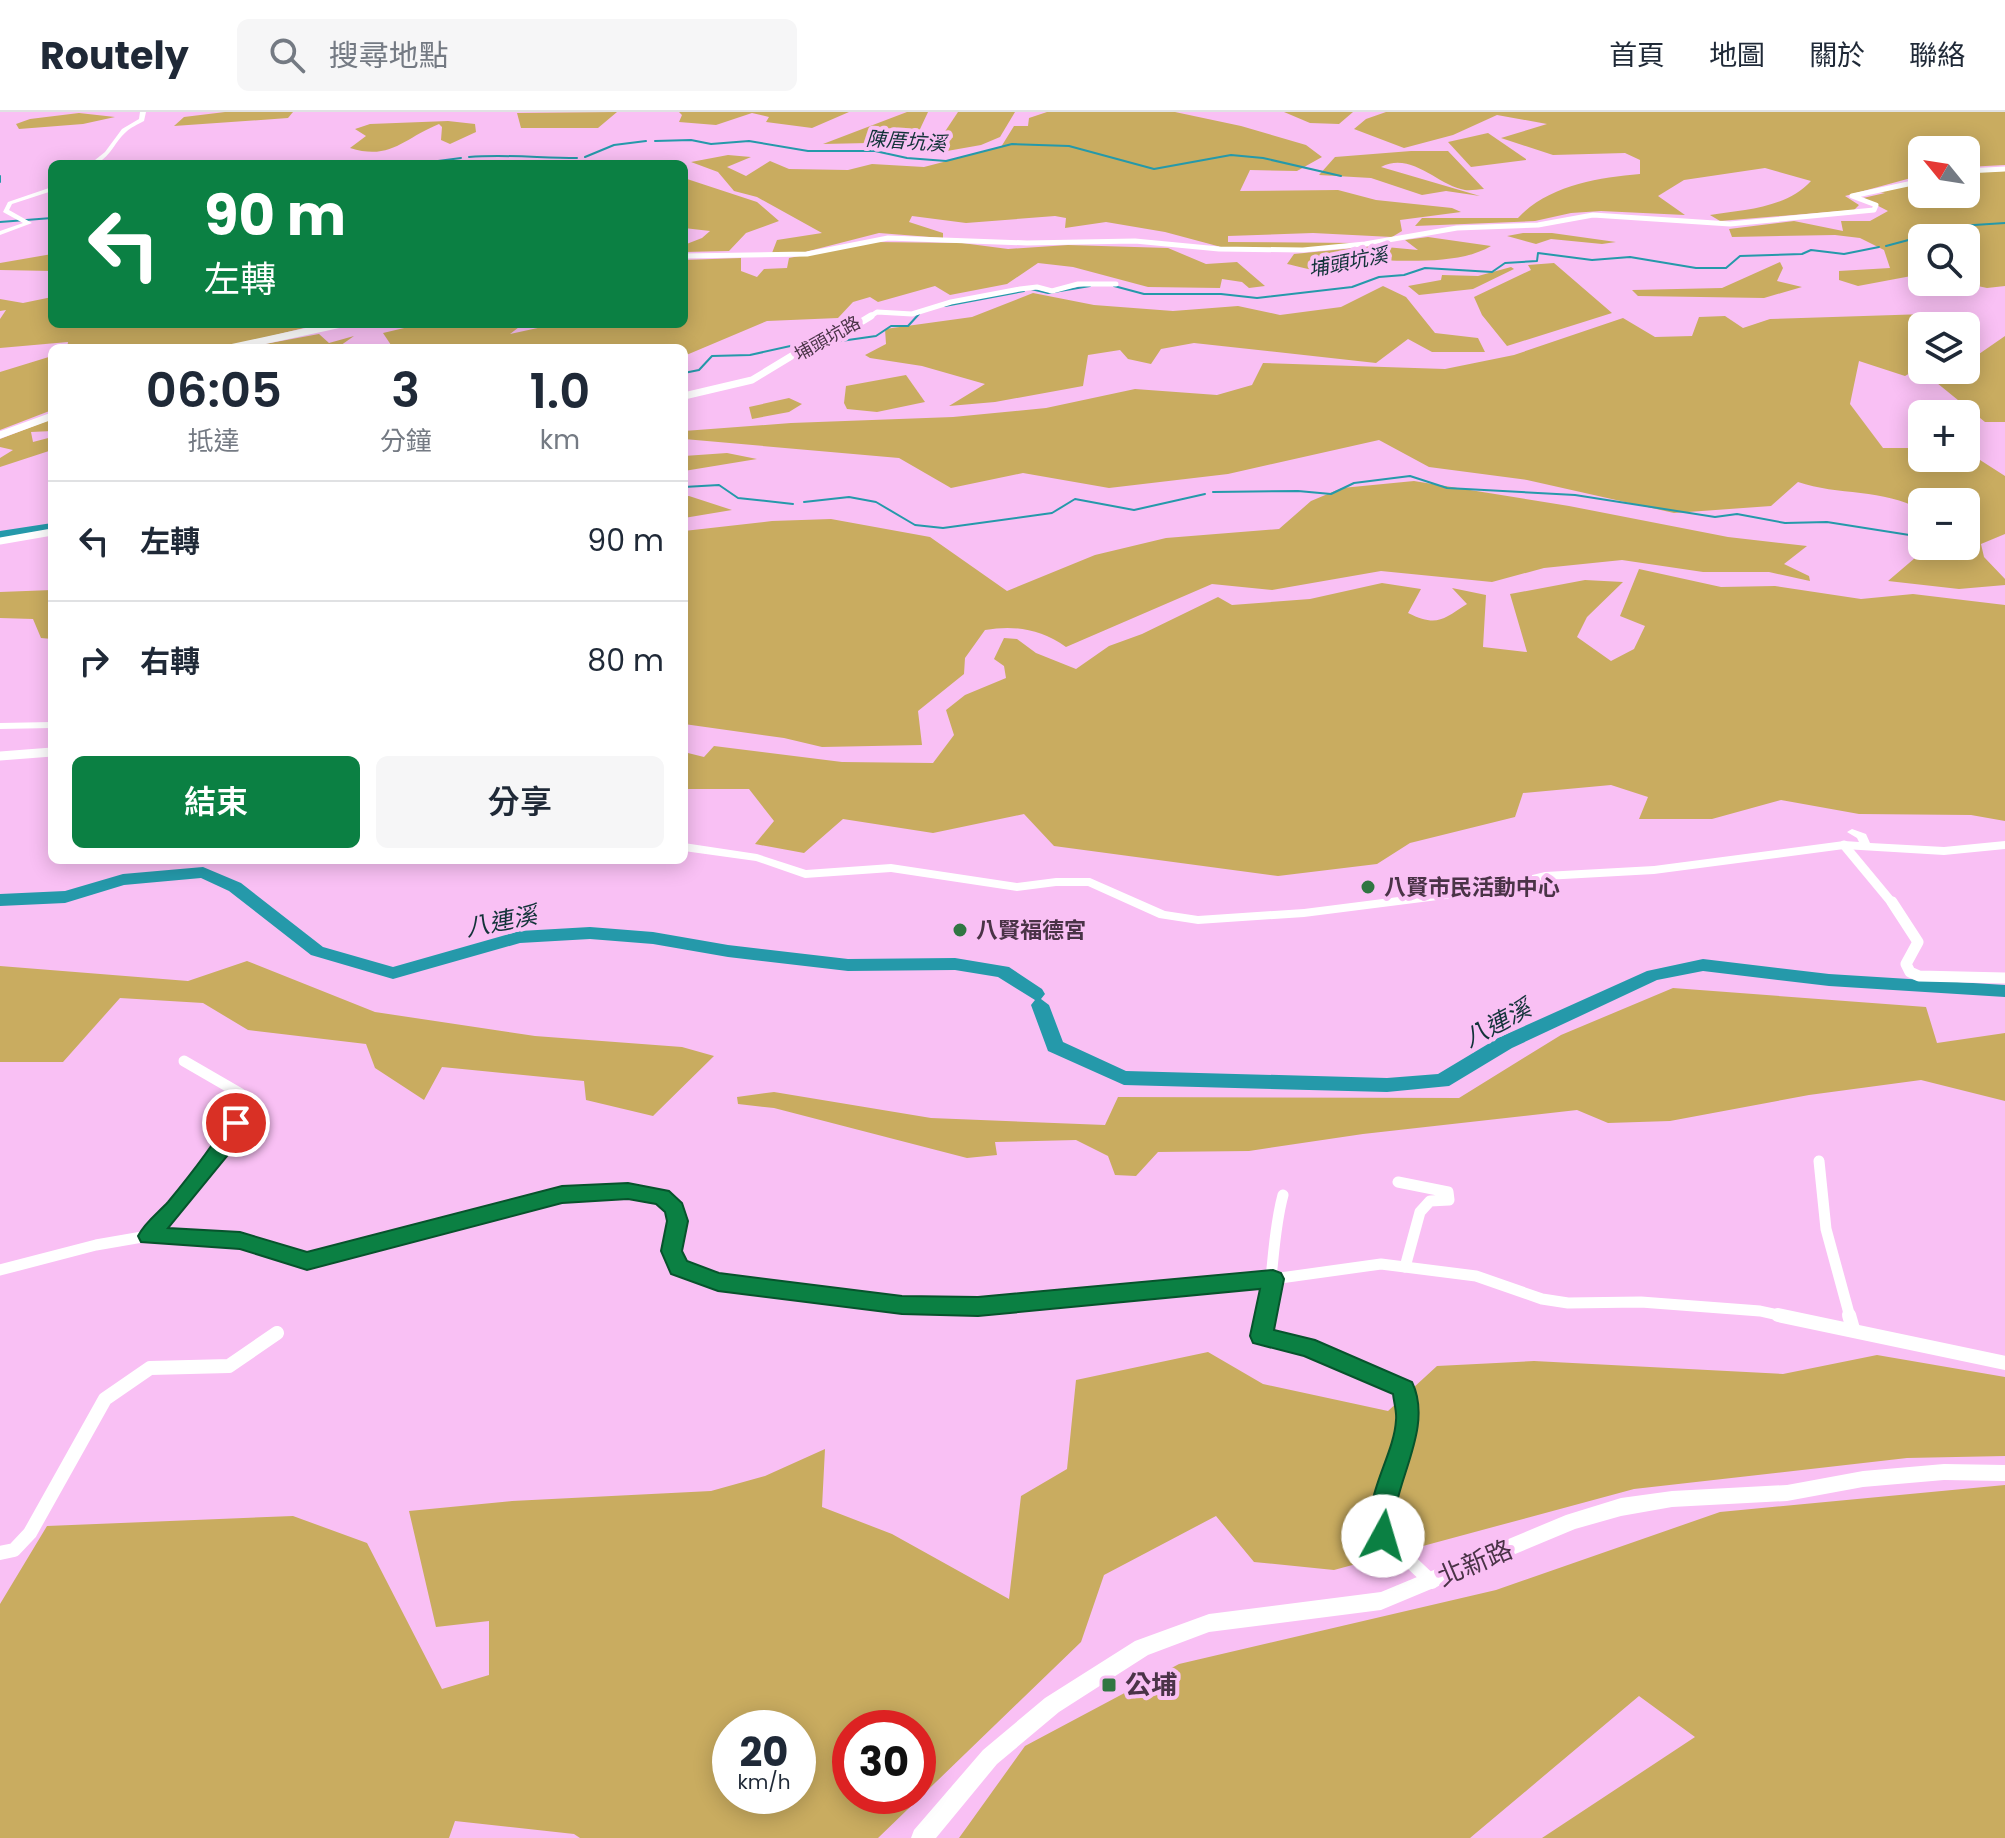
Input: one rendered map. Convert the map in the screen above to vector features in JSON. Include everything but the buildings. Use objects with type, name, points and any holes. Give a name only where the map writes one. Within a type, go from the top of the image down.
[{"type":"main road","name":"北新路","points":[[922,1838],[990,1757],[1052,1705],[1142,1648],[1209,1623],[1381,1601],[1573,1521],[1621,1507],[1672,1499],[1787,1493],[1863,1479],[1944,1472],[2005,1473]]},
{"type":"street","points":[[98,160],[124,130],[142,120],[143,112]]},
{"type":"street","points":[[1980,170],[2005,169]]},
{"type":"street","points":[[688,256],[807,254],[888,238],[1027,243],[1135,241],[1219,249],[1303,250],[1365,244],[1431,231],[1522,227],[1604,215],[1741,224],[1874,210],[1876,205],[1852,196],[1908,184]]},
{"type":"street","points":[[0,233],[23,227],[28,220],[5,211],[10,203],[48,190]]},
{"type":"street","name":"埔頭坑路","points":[[688,395],[752,380],[813,343],[833,339],[877,312],[912,314],[951,302],[1037,287],[1052,291],[1078,284],[1116,284]]},
{"type":"street","points":[[248,344],[322,328]]},
{"type":"street","points":[[0,435],[48,417]]},
{"type":"street","points":[[0,541],[48,533]]},
{"type":"street","points":[[0,726],[48,725]]},
{"type":"street","points":[[0,756],[48,752]]},
{"type":"street","points":[[1852,832],[1862,836],[1865,845]]},
{"type":"street","points":[[1844,845],[1886,892],[1918,942],[1906,964],[1910,972],[1919,976],[2005,978]]},
{"type":"street","points":[[688,848],[757,858],[805,874],[891,868],[1017,887],[1090,882],[1163,915],[1198,920],[1304,913],[1485,890],[1545,876],[1628,873],[1844,845],[1944,851],[2005,845]]},
{"type":"street","points":[[148,1236],[176,1207],[224,1145],[247,1102],[228,1086],[184,1061]]},
{"type":"street","points":[[1819,1161],[1826,1229],[1853,1329]]},
{"type":"street","points":[[1398,1182],[1448,1192],[1449,1200],[1430,1201],[1420,1212],[1405,1267]]},
{"type":"street","points":[[0,1270],[96,1245],[148,1236],[240,1241],[307,1261],[562,1195],[628,1191],[662,1197],[675,1208],[678,1221],[671,1251],[679,1267],[718,1282],[902,1305],[978,1307],[1273,1279],[1381,1264],[1476,1276],[1542,1299],[1568,1303],[1641,1302],[1760,1311],[2005,1363]]},
{"type":"street","points":[[1283,1195],[1276,1220],[1273,1279],[1261,1336],[1307,1347],[1404,1389],[1408,1421],[1384,1509],[1383,1536],[1432,1582]]},
{"type":"street","points":[[0,1553],[14,1550],[30,1533],[105,1399],[115,1390],[150,1368],[229,1366],[277,1333]]},
{"type":"shaded area","points":[[225,112],[293,112],[288,118],[174,126],[184,117]]},
{"type":"shaded area","points":[[617,112],[598,128],[521,128],[517,113]]},
{"type":"shaded area","points":[[679,112],[849,112],[812,128],[766,122],[769,117],[752,113],[716,125],[679,122],[682,115]]},
{"type":"shaded area","points":[[907,112],[928,112],[914,142],[823,144]]},
{"type":"shaded area","points":[[958,112],[1015,112],[1000,137],[981,145],[930,154]]},
{"type":"shaded area","points":[[1047,112],[1175,112],[1241,126],[1306,145],[1322,157],[1297,171],[1250,170],[1240,191],[1338,190],[1376,200],[1452,208],[1461,212],[1400,220],[1402,231],[1392,237],[1313,233],[1228,236],[1228,242],[1358,243],[1299,250],[1221,247],[1165,232],[1106,222],[1065,228],[1066,218],[1055,216],[966,223],[912,216],[909,222],[943,233],[943,238],[879,233],[805,252],[772,253],[777,240],[822,233],[757,197],[734,191],[718,172],[691,162],[728,155],[751,157],[727,167],[746,176],[770,161],[789,169],[848,170],[872,164],[924,167],[1001,147],[1014,126],[1028,126],[1029,118]]},
{"type":"shaded area","points":[[1284,112],[1353,112],[1339,124],[1310,123]]},
{"type":"shaded area","points":[[1386,112],[2005,112],[2005,165],[1980,166],[1980,136],[1908,136],[1908,179],[1845,196],[1859,205],[1854,210],[1720,221],[1710,215],[1777,202],[1790,197],[1811,181],[1765,168],[1684,180],[1658,196],[1685,215],[1601,211],[1571,213],[1535,221],[1415,226],[1422,218],[1518,218],[1544,198],[1574,185],[1640,174],[1640,160],[1625,153],[1553,155],[1501,138],[1547,124],[1497,115],[1453,135],[1404,148],[1354,129],[1366,119]]},
{"type":"shaded area","points":[[79,113],[115,117],[83,124],[19,129],[16,124],[30,119]]},
{"type":"shaded area","points":[[448,121],[475,124],[476,132],[450,144],[441,140],[442,127],[439,124],[387,150],[376,152],[350,148],[366,136],[355,129],[370,124]]},
{"type":"shaded area","points":[[1488,133],[1526,160],[1471,167],[1448,142]]},
{"type":"shaded area","points":[[1448,151],[1484,189],[1455,187],[1403,163],[1381,167],[1480,196],[1446,191],[1422,195],[1371,178],[1319,175],[1335,157]]},
{"type":"shaded area","points":[[2005,171],[2005,286],[1980,286],[1980,224],[1908,224],[1908,277],[1858,286],[1839,280],[1839,271],[1890,268],[1884,250],[1860,238],[1835,235],[1732,237],[1729,229],[1794,221],[1843,231],[1841,221],[1870,221],[1888,211],[1863,198],[1908,185],[1908,208],[1980,208],[1980,172]]},
{"type":"shaded area","points":[[688,179],[757,202],[779,221],[746,233],[729,251],[688,252],[688,243],[710,231],[688,228]]},
{"type":"shaded area","points":[[1552,233],[1616,242],[1602,244],[1551,239],[1536,244],[1507,236]]},
{"type":"shaded area","points":[[1428,237],[1491,246],[1462,257],[1410,261],[1356,260],[1325,270],[1287,264],[1294,254],[1375,246],[1418,250],[1405,240]]},
{"type":"shaded area","points":[[873,242],[962,243],[1008,249],[1068,245],[1168,248],[1206,264],[1237,262],[1265,286],[1249,288],[1242,282],[1222,279],[1220,288],[1148,287],[1073,267],[1038,263],[1007,284],[950,295],[935,286],[878,302],[870,297],[853,302],[838,318],[767,321],[688,354],[688,344],[390,344],[383,333],[404,328],[518,328],[510,334],[538,328],[688,328],[688,260],[741,258],[741,271],[757,277],[764,269],[787,268],[789,258]]},
{"type":"shaded area","points":[[48,255],[48,271],[0,270],[0,263]]},
{"type":"shaded area","points":[[1780,262],[1783,268],[1777,281],[1802,287],[1764,298],[1638,296],[1632,290],[1722,288]]},
{"type":"shaded area","points":[[1554,263],[1612,313],[1507,346],[1482,315],[1474,297],[1531,270],[1528,265]]},
{"type":"shaded area","points":[[1511,267],[1514,269],[1473,289],[1419,295],[1408,286],[1441,280],[1442,275],[1478,276]]},
{"type":"shaded area","points":[[1383,286],[1406,297],[1435,333],[1478,338],[1485,352],[1432,352],[1408,339],[1376,363],[1194,343],[1161,349],[1151,364],[1128,359],[1120,350],[1088,355],[1083,386],[995,402],[949,406],[985,384],[922,366],[865,355],[886,344],[885,329],[972,317],[1033,293],[1094,305],[1173,311],[1238,306],[1280,315],[1341,307]]},
{"type":"shaded area","points":[[48,298],[48,328],[304,328],[238,344],[68,342],[0,348],[0,319],[6,310],[0,311],[0,299],[23,303]]},
{"type":"shaded area","points":[[1908,315],[1908,374],[1905,376],[1859,361],[1850,404],[1883,448],[1908,448],[1908,472],[1980,472],[1980,460],[2005,476],[2005,534],[1981,544],[1984,557],[2005,579],[2005,585],[1959,589],[1888,581],[1913,560],[1980,560],[1980,488],[1908,488],[1908,504],[1877,495],[1798,482],[1771,506],[1674,513],[1527,480],[1429,467],[1379,440],[1228,474],[1109,488],[1023,473],[951,488],[899,458],[688,439],[688,431],[953,417],[1046,408],[1135,389],[1217,395],[1252,385],[1263,363],[1445,369],[1514,355],[1623,318],[1655,337],[1692,336],[1699,317],[1725,316],[1743,328],[1770,319]]},
{"type":"shaded area","points":[[319,334],[329,343],[354,336],[343,344],[265,344]]},
{"type":"shaded area","points":[[2005,336],[2005,422],[1985,422],[1980,418],[1980,400],[1958,400],[1938,384],[1980,384],[1980,353]]},
{"type":"shaded area","points":[[48,357],[48,412],[0,430],[0,372]]},
{"type":"shaded area","points":[[906,375],[925,402],[877,412],[847,409],[844,403],[846,386]]},
{"type":"shaded area","points":[[789,398],[802,404],[789,412],[752,419],[749,407]]},
{"type":"shaded area","points":[[48,421],[48,431],[31,432],[33,442],[48,438],[48,451],[0,467],[0,458],[13,450],[0,447],[0,439]]},
{"type":"shaded area","points":[[727,453],[757,459],[688,470],[688,456]]},
{"type":"shaded area","points":[[1414,481],[1569,506],[1728,537],[1807,546],[1784,564],[1809,576],[1810,581],[1769,572],[1703,572],[1622,560],[1544,568],[1492,582],[1381,571],[1272,590],[1212,584],[1066,647],[1047,636],[1027,630],[985,630],[965,658],[964,674],[918,711],[922,745],[822,747],[784,738],[688,725],[688,531],[772,521],[831,519],[930,537],[1007,591],[1095,555],[1166,538],[1279,529],[1311,501],[1342,488]]},
{"type":"shaded area","points":[[688,496],[689,496],[732,510],[688,517]]},
{"type":"shaded area","points":[[1639,569],[1721,587],[1775,586],[1861,599],[1913,594],[2005,605],[2005,821],[1971,815],[1859,814],[1781,800],[1712,819],[1639,819],[1648,797],[1611,785],[1523,793],[1515,817],[1410,843],[1377,864],[1278,876],[1054,846],[1024,814],[933,833],[843,819],[804,853],[755,844],[774,821],[749,789],[688,789],[688,753],[704,757],[714,746],[842,762],[933,763],[954,735],[946,710],[965,695],[1006,678],[1004,666],[994,659],[1004,638],[1017,639],[1036,653],[1076,669],[1109,646],[1142,634],[1218,597],[1232,605],[1310,599],[1382,583],[1421,589],[1408,613],[1433,621],[1445,618],[1467,604],[1452,588],[1486,595],[1483,647],[1527,652],[1510,594],[1585,580],[1623,582],[1587,617],[1577,637],[1611,661],[1634,649],[1645,626],[1620,616]]},
{"type":"shaded area","points":[[48,590],[48,639],[41,638],[33,619],[0,618],[0,592]]},
{"type":"shaded area","points":[[247,961],[375,1012],[535,1036],[682,1047],[714,1056],[653,1116],[586,1100],[584,1081],[442,1067],[424,1100],[375,1068],[366,1044],[248,1030],[203,1003],[120,998],[63,1062],[0,1062],[0,966],[188,981]]},
{"type":"shaded area","points":[[1673,988],[1926,1007],[1937,1043],[2005,1033],[2005,1101],[1921,1080],[1809,1095],[1670,1121],[1608,1123],[1577,1110],[1363,1134],[1249,1151],[1158,1152],[1136,1176],[1115,1175],[1108,1156],[1076,1140],[995,1142],[997,1155],[967,1158],[774,1108],[738,1104],[737,1097],[774,1092],[931,1118],[1105,1125],[1118,1097],[1459,1098],[1561,1035]]},
{"type":"shaded area","points":[[1208,1352],[1263,1384],[1388,1411],[1437,1366],[1534,1361],[1783,1374],[1877,1355],[2005,1377],[2005,1456],[1907,1458],[1634,1489],[1334,1570],[1254,1562],[1216,1516],[1104,1575],[1081,1642],[936,1782],[936,1710],[832,1710],[832,1814],[903,1814],[878,1838],[580,1838],[574,1834],[455,1821],[449,1838],[0,1838],[0,1604],[47,1526],[293,1516],[367,1543],[442,1689],[489,1675],[489,1621],[436,1627],[409,1511],[512,1501],[711,1491],[765,1476],[825,1449],[822,1507],[892,1534],[1009,1599],[1021,1496],[1067,1469],[1076,1380]]},
{"type":"shaded area","points":[[2005,1485],[2005,1838],[1542,1838],[1695,1737],[1639,1696],[1470,1838],[959,1838],[1025,1746],[1179,1664],[1496,1590],[1720,1512]]},
{"type":"waterway","name":"陳厝坑溪","points":[[655,141],[691,140],[711,144],[749,141],[808,151],[875,151],[907,158],[946,161],[1012,144],[1069,146],[1154,169],[1231,155],[1263,158],[1341,176]]},
{"type":"waterway","name":"陳厝坑溪","points":[[585,157],[614,145],[646,141]]},
{"type":"waterway","name":"陳厝坑溪","points":[[469,157],[577,158]]},
{"type":"waterway","name":"陳厝坑溪","points":[[446,160],[461,158]]},
{"type":"waterway","name":"陳厝坑溪","points":[[0,176],[0,182]]},
{"type":"waterway","name":"陳厝坑溪","points":[[0,222],[48,218]]},
{"type":"waterway","name":"埔頭坑溪","points":[[1886,246],[1931,234],[1943,227],[2005,223]]},
{"type":"waterway","name":"埔頭坑溪","points":[[1114,286],[1144,294],[1221,294],[1257,298],[1352,287],[1379,277],[1404,275],[1425,268],[1492,272],[1505,263],[1537,261],[1538,253],[1592,260],[1630,257],[1696,268],[1726,268],[1740,256],[1802,254],[1811,250],[1844,254],[1879,247]]},
{"type":"waterway","name":"埔頭坑溪","points":[[1031,289],[1048,293],[1090,286]]},
{"type":"waterway","name":"埔頭坑溪","points":[[945,306],[1024,291]]},
{"type":"waterway","name":"埔頭坑溪","points":[[827,343],[876,336],[891,326],[908,326],[919,314]]},
{"type":"waterway","name":"埔頭坑溪","points":[[688,372],[699,370],[712,356],[750,355],[804,343]]},
{"type":"waterway","points":[[1213,492],[1298,491],[1331,494],[1354,483],[1410,476],[1447,488],[1575,495],[1715,517],[1737,514],[1785,523],[1827,522],[1908,535]]},
{"type":"waterway","points":[[688,487],[719,485],[738,498],[793,504]]},
{"type":"waterway","points":[[804,502],[849,497],[876,502],[915,525],[943,528],[1052,513],[1075,499],[1134,510],[1205,494]]},
{"type":"waterway","name":"埔頭坑溪","points":[[0,535],[48,528]]},
{"type":"waterway","name":"八連溪","points":[[0,900],[65,897],[123,880],[203,872],[235,887],[317,951],[393,973],[520,937],[590,933],[653,938],[728,951],[848,965],[955,964],[1003,971],[1036,994]]},
{"type":"waterway","name":"八連溪","points":[[1040,1005],[1055,1046],[1124,1078],[1387,1085],[1442,1081],[1505,1043],[1653,975],[1703,965],[1829,980],[2005,991]]},
{"type":"place","name":"八賢市民活動中心","points":[[1368,887]]},
{"type":"place","name":"八賢福德宮","points":[[960,930]]},
{"type":"place","name":"公埔","points":[[1109,1685]]},
{"type":"route","points":[[236,1123],[224,1145],[176,1207],[148,1236],[240,1241],[307,1261],[542,1199],[628,1191],[662,1197],[675,1208],[678,1221],[671,1251],[679,1267],[718,1282],[902,1305],[978,1307],[1273,1279],[1261,1336],[1307,1347],[1404,1389],[1408,1401],[1408,1421],[1384,1509],[1383,1536]]}]
